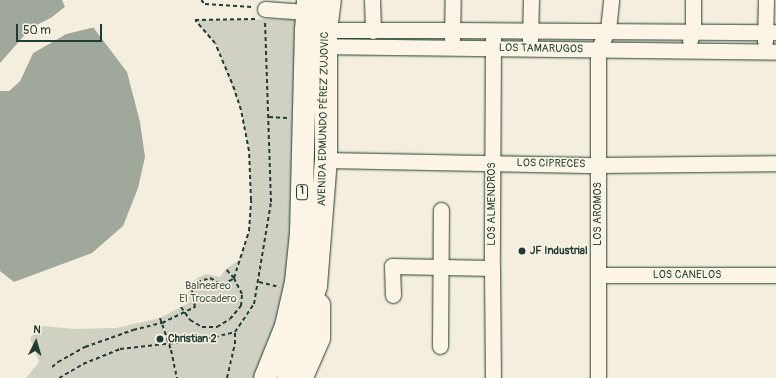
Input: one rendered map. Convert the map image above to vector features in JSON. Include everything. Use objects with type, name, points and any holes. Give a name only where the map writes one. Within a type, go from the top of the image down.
[{"type":"highway","name":"AVENIDA EDMUNDO PÉREZ ZUJOVIC","points":[[265,378],[286,326],[296,282],[301,233],[313,27],[330,0]]},
{"type":"highway","name":"AVENIDA EDMUNDO PÉREZ ZUJOVIC","points":[[288,378],[316,286],[326,160],[313,27]]},
{"type":"highway","points":[[302,378],[319,338],[320,312],[316,286]]},
{"type":"street","points":[[372,0],[372,30]]},
{"type":"street","points":[[452,48],[451,30],[453,0]]},
{"type":"street","points":[[530,49],[531,0]]},
{"type":"street","points":[[598,50],[608,30],[610,0]]},
{"type":"street","points":[[688,51],[693,31],[693,0]]},
{"type":"street","points":[[766,0],[770,32],[770,52]]},
{"type":"street","points":[[265,8],[313,27]]},
{"type":"street","name":"LOS TAMARUGOS","points":[[313,27],[372,30],[770,32]]},
{"type":"street","name":"LOS TAMARUGOS","points":[[313,27],[452,48],[770,52]]},
{"type":"street","name":"LOS ALMENDROS","points":[[492,30],[494,48],[492,162],[493,378]]},
{"type":"street","name":"LOS AROMOS","points":[[598,50],[598,378]]},
{"type":"street","name":"LOS CIPRECES","points":[[326,160],[598,165],[776,163]]},
{"type":"street","points":[[440,346],[441,210]]},
{"type":"street","points":[[393,295],[392,266],[492,268]]},
{"type":"street","name":"LOS CANELOS","points":[[598,275],[776,276]]},
{"type":"path","points":[[201,0],[205,4],[265,8]]},
{"type":"path","points":[[52,367],[84,347],[133,330],[162,323],[195,307],[192,291],[197,282],[210,278],[223,285],[234,278],[249,231],[251,200],[248,151],[241,110],[232,83],[215,43],[195,20],[241,18],[265,20],[271,202],[254,304],[235,332],[235,344],[227,378]]},
{"type":"path","points":[[269,117],[288,118]]},
{"type":"path","points":[[181,307],[190,320],[202,327],[217,327],[230,319],[241,306],[242,294],[234,278],[226,269]]},
{"type":"path","points":[[258,282],[286,288]]},
{"type":"path","points":[[160,318],[169,344],[177,378]]},
{"type":"path","points":[[60,378],[83,364],[120,349],[136,346],[201,340],[235,332]]},
{"type":"green space","name":"Balneareo El Trocadero","points":[[297,19],[292,233],[286,288],[278,323],[253,378],[26,378],[39,362],[30,338],[42,326],[75,329],[116,328],[160,318],[190,302],[188,294],[190,285],[197,278],[206,274],[220,277],[226,269],[240,259],[249,231],[251,200],[249,151],[241,110],[215,43],[195,20]]},
{"type":"shaded area","points":[[0,0],[62,0],[65,7],[51,18],[31,28],[0,63]]},
{"type":"shaded area","points":[[93,27],[127,72],[140,122],[145,157],[138,188],[123,226],[92,253],[14,282],[0,271],[0,91],[9,91],[20,81],[33,53],[66,34]]},
{"type":"pier","points":[[67,7],[53,19],[32,30],[0,65],[31,28],[51,18]]},
{"type":"pier","points":[[92,25],[95,27],[66,34],[33,53],[20,81],[9,91],[0,91],[0,89],[9,89],[18,80],[32,52],[65,32]]},
{"type":"place","name":"JF Industrial","points":[[522,251]]},
{"type":"place","name":"Christian 2","points":[[160,339]]}]
